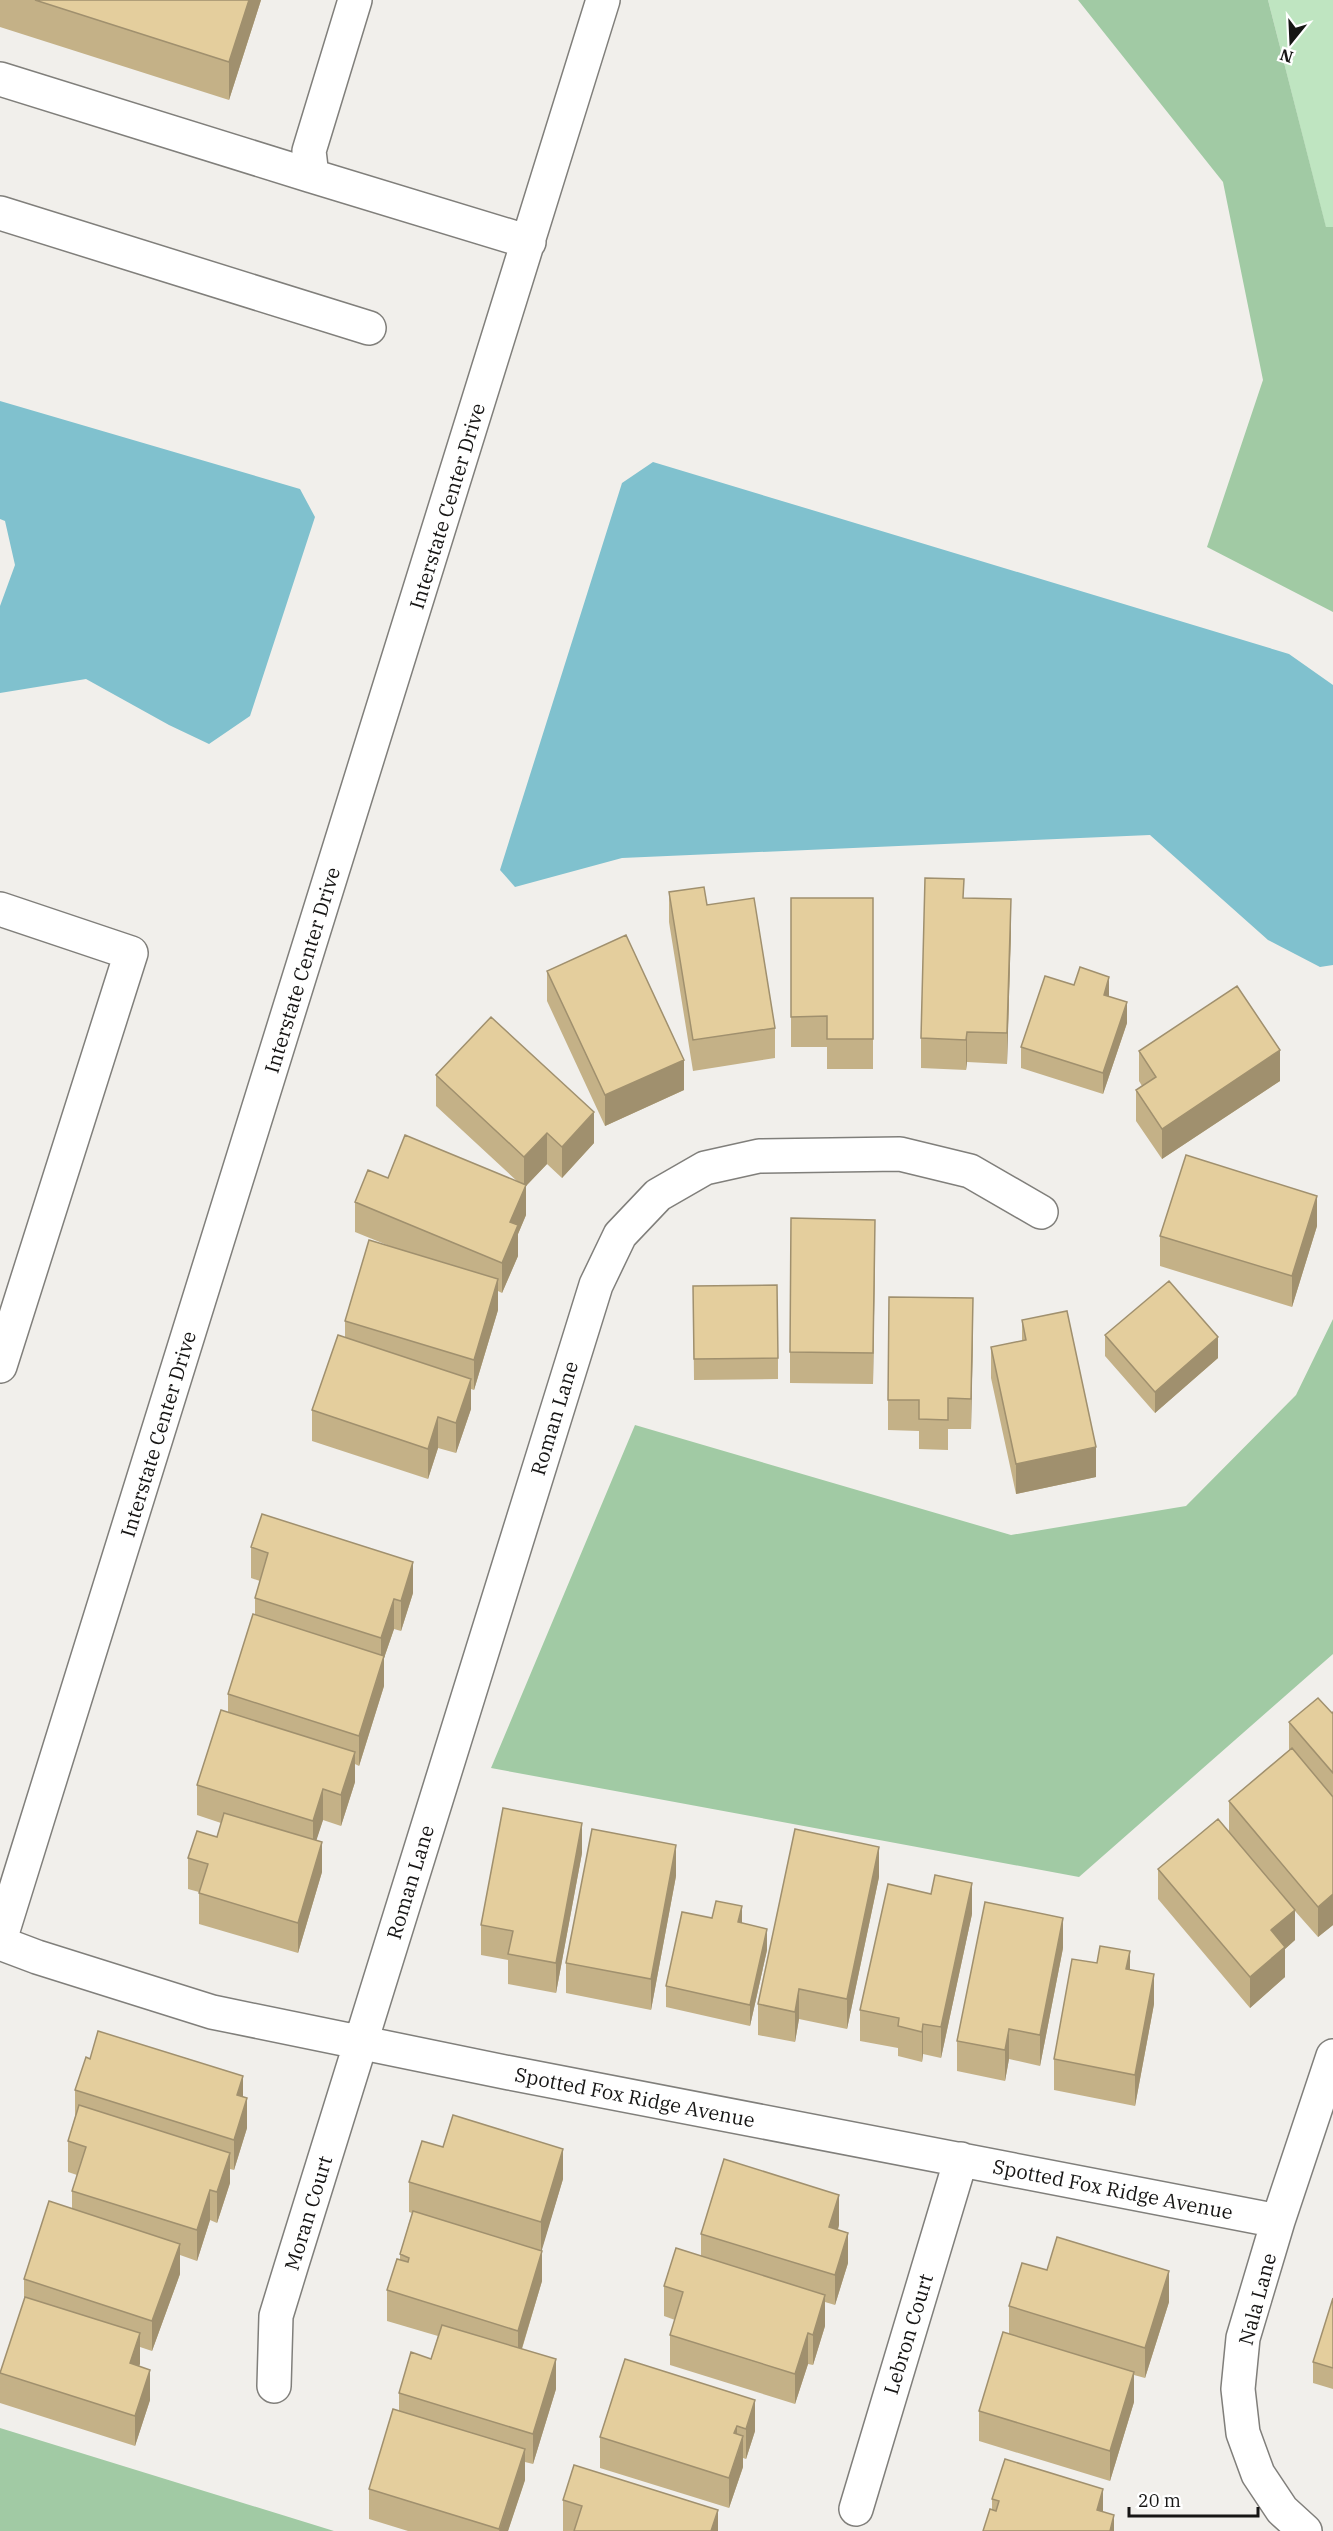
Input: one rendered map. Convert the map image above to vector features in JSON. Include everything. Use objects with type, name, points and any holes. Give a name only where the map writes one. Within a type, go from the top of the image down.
[{"type":"street","points":[[312,176],[309,151],[355,0]]},
{"type":"street","name":"Interstate Center Drive","points":[[0,1942],[603,0]]},
{"type":"street","points":[[0,79],[529,242]]},
{"type":"street","points":[[0,213],[369,328]]},
{"type":"street","points":[[0,909],[131,953],[0,1366]]},
{"type":"street","name":"Roman Lane","points":[[360,2043],[596,1285],[620,1235],[658,1195],[705,1168],[759,1156],[900,1154],[970,1171],[1041,1212]]},
{"type":"street","name":"Spotted Fox Ridge Avenue","points":[[0,1942],[37,1958],[212,2012],[360,2043],[1278,2221]]},
{"type":"street","name":"Moran Court","points":[[274,2386],[276,2316],[360,2043]]},
{"type":"street","name":"Nala Lane","points":[[1305,2531],[1282,2510],[1258,2474],[1243,2433],[1238,2389],[1243,2338],[1278,2221],[1333,2056]]},
{"type":"street","name":"Lebron Court","points":[[856,2509],[961,2159]]},
{"type":"green space","points":[[1078,0],[1268,0],[1326,227],[1333,227],[1333,612],[1207,547],[1263,380],[1223,182]]},
{"type":"green space","points":[[1268,0],[1333,0],[1333,227],[1326,228]]},
{"type":"green space","points":[[1333,1319],[1333,1654],[1079,1877],[491,1768],[635,1425],[1011,1535],[1186,1506],[1296,1395]]},
{"type":"green space","points":[[0,2428],[334,2531],[0,2531]]},
{"type":"water","points":[[0,401],[300,489],[315,517],[250,716],[209,744],[169,725],[86,679],[0,693],[0,606],[15,565],[5,521],[0,519]]},
{"type":"water","points":[[653,462],[1289,654],[1333,685],[1333,965],[1320,967],[1268,940],[1150,835],[622,858],[515,887],[500,870],[622,483]]},
{"type":"building","points":[[35,0],[249,0],[229,62]]},
{"type":"building","points":[[925,878],[964,879],[963,898],[1011,899],[1007,1033],[967,1032],[966,1040],[921,1038]]},
{"type":"building","points":[[704,887],[707,905],[754,898],[775,1028],[693,1040],[669,892]]},
{"type":"building","points":[[791,898],[873,898],[873,1039],[827,1039],[827,1016],[791,1017]]},
{"type":"building","points":[[626,935],[684,1060],[605,1095],[547,971]]},
{"type":"building","points":[[1080,967],[1109,977],[1104,995],[1127,1002],[1103,1073],[1021,1047],[1045,976],[1074,985]]},
{"type":"building","points":[[1237,986],[1280,1050],[1162,1129],[1136,1090],[1156,1077],[1139,1051]]},
{"type":"building","points":[[491,1017],[594,1112],[562,1147],[547,1133],[524,1157],[436,1075]]},
{"type":"building","points":[[405,1135],[526,1185],[510,1222],[518,1225],[502,1263],[355,1202],[368,1170],[388,1178]]},
{"type":"building","points":[[1186,1155],[1317,1196],[1292,1276],[1160,1236]]},
{"type":"building","points":[[791,1218],[875,1220],[873,1353],[790,1352]]},
{"type":"building","points":[[369,1240],[498,1279],[474,1360],[345,1321]]},
{"type":"building","points":[[1169,1281],[1218,1337],[1155,1392],[1105,1335]]},
{"type":"building","points":[[777,1285],[778,1358],[694,1359],[693,1286]]},
{"type":"building","points":[[889,1297],[973,1298],[971,1399],[948,1398],[948,1420],[919,1419],[919,1400],[888,1400]]},
{"type":"building","points":[[1067,1311],[1096,1447],[1016,1464],[991,1347],[1026,1340],[1022,1320]]},
{"type":"building","points":[[338,1335],[471,1379],[456,1423],[438,1417],[428,1449],[312,1410]]},
{"type":"building","points":[[262,1514],[413,1562],[401,1601],[394,1599],[381,1638],[255,1598],[268,1553],[251,1547]]},
{"type":"building","points":[[253,1614],[384,1656],[359,1736],[228,1694]]},
{"type":"building","points":[[1318,1698],[1333,1712],[1333,1773],[1289,1722]]},
{"type":"building","points":[[221,1710],[355,1752],[341,1795],[323,1789],[313,1821],[197,1785]]},
{"type":"building","points":[[1292,1748],[1333,1797],[1333,1894],[1318,1907],[1229,1801]]},
{"type":"building","points":[[503,1808],[582,1823],[556,1963],[508,1954],[513,1931],[481,1925]]},
{"type":"building","points":[[224,1813],[322,1842],[298,1923],[199,1893],[208,1864],[188,1858],[197,1831],[217,1837]]},
{"type":"building","points":[[1218,1819],[1295,1910],[1271,1930],[1285,1947],[1250,1977],[1158,1869]]},
{"type":"building","points":[[592,1829],[676,1845],[651,1979],[566,1963]]},
{"type":"building","points":[[795,1829],[879,1847],[847,1999],[799,1989],[795,2012],[758,2004]]},
{"type":"building","points":[[935,1875],[972,1883],[941,2027],[923,2024],[922,2032],[898,2026],[899,2018],[860,2010],[888,1884],[931,1894]]},
{"type":"building","points":[[716,1901],[742,1906],[738,1922],[767,1929],[750,2005],[666,1986],[682,1912],[712,1918]]},
{"type":"building","points":[[985,1902],[1063,1918],[1040,2035],[1009,2029],[1005,2050],[957,2041]]},
{"type":"building","points":[[1100,1946],[1130,1951],[1126,1969],[1154,1974],[1135,2075],[1054,2059],[1072,1959],[1097,1963]]},
{"type":"building","points":[[98,2031],[243,2076],[237,2095],[247,2098],[234,2140],[75,2090],[86,2057],[90,2059]]},
{"type":"building","points":[[79,2105],[230,2153],[217,2192],[210,2190],[197,2230],[72,2191],[86,2147],[68,2141]]},
{"type":"building","points":[[453,2115],[563,2149],[541,2222],[409,2182],[422,2141],[443,2147]]},
{"type":"building","points":[[724,2159],[839,2195],[829,2227],[848,2233],[835,2275],[701,2234]]},
{"type":"building","points":[[49,2201],[180,2244],[152,2321],[24,2279]]},
{"type":"building","points":[[413,2211],[542,2251],[518,2331],[387,2290],[397,2259],[408,2262],[409,2258],[400,2254]]},
{"type":"building","points":[[1057,2237],[1169,2271],[1145,2348],[1009,2306],[1022,2263],[1047,2270]]},
{"type":"building","points":[[676,2248],[825,2295],[813,2335],[808,2333],[795,2374],[670,2335],[683,2292],[664,2286]]},
{"type":"building","points":[[25,2297],[140,2333],[130,2363],[150,2370],[135,2416],[0,2373]]},
{"type":"building","points":[[1333,2298],[1333,2368],[1313,2362]]},
{"type":"building","points":[[442,2325],[556,2359],[533,2434],[399,2393],[411,2352],[431,2359]]},
{"type":"building","points":[[1003,2332],[1134,2372],[1110,2451],[979,2411]]},
{"type":"building","points":[[625,2359],[755,2400],[746,2429],[737,2426],[734,2433],[743,2436],[729,2478],[600,2437]]},
{"type":"building","points":[[393,2409],[525,2449],[499,2529],[369,2489]]},
{"type":"building","points":[[1005,2459],[1103,2489],[1097,2510],[1114,2515],[1110,2531],[983,2531],[990,2509],[996,2511],[999,2501],[992,2499]]},
{"type":"building","points":[[574,2465],[718,2510],[711,2531],[574,2531],[582,2506],[563,2500]]}]
